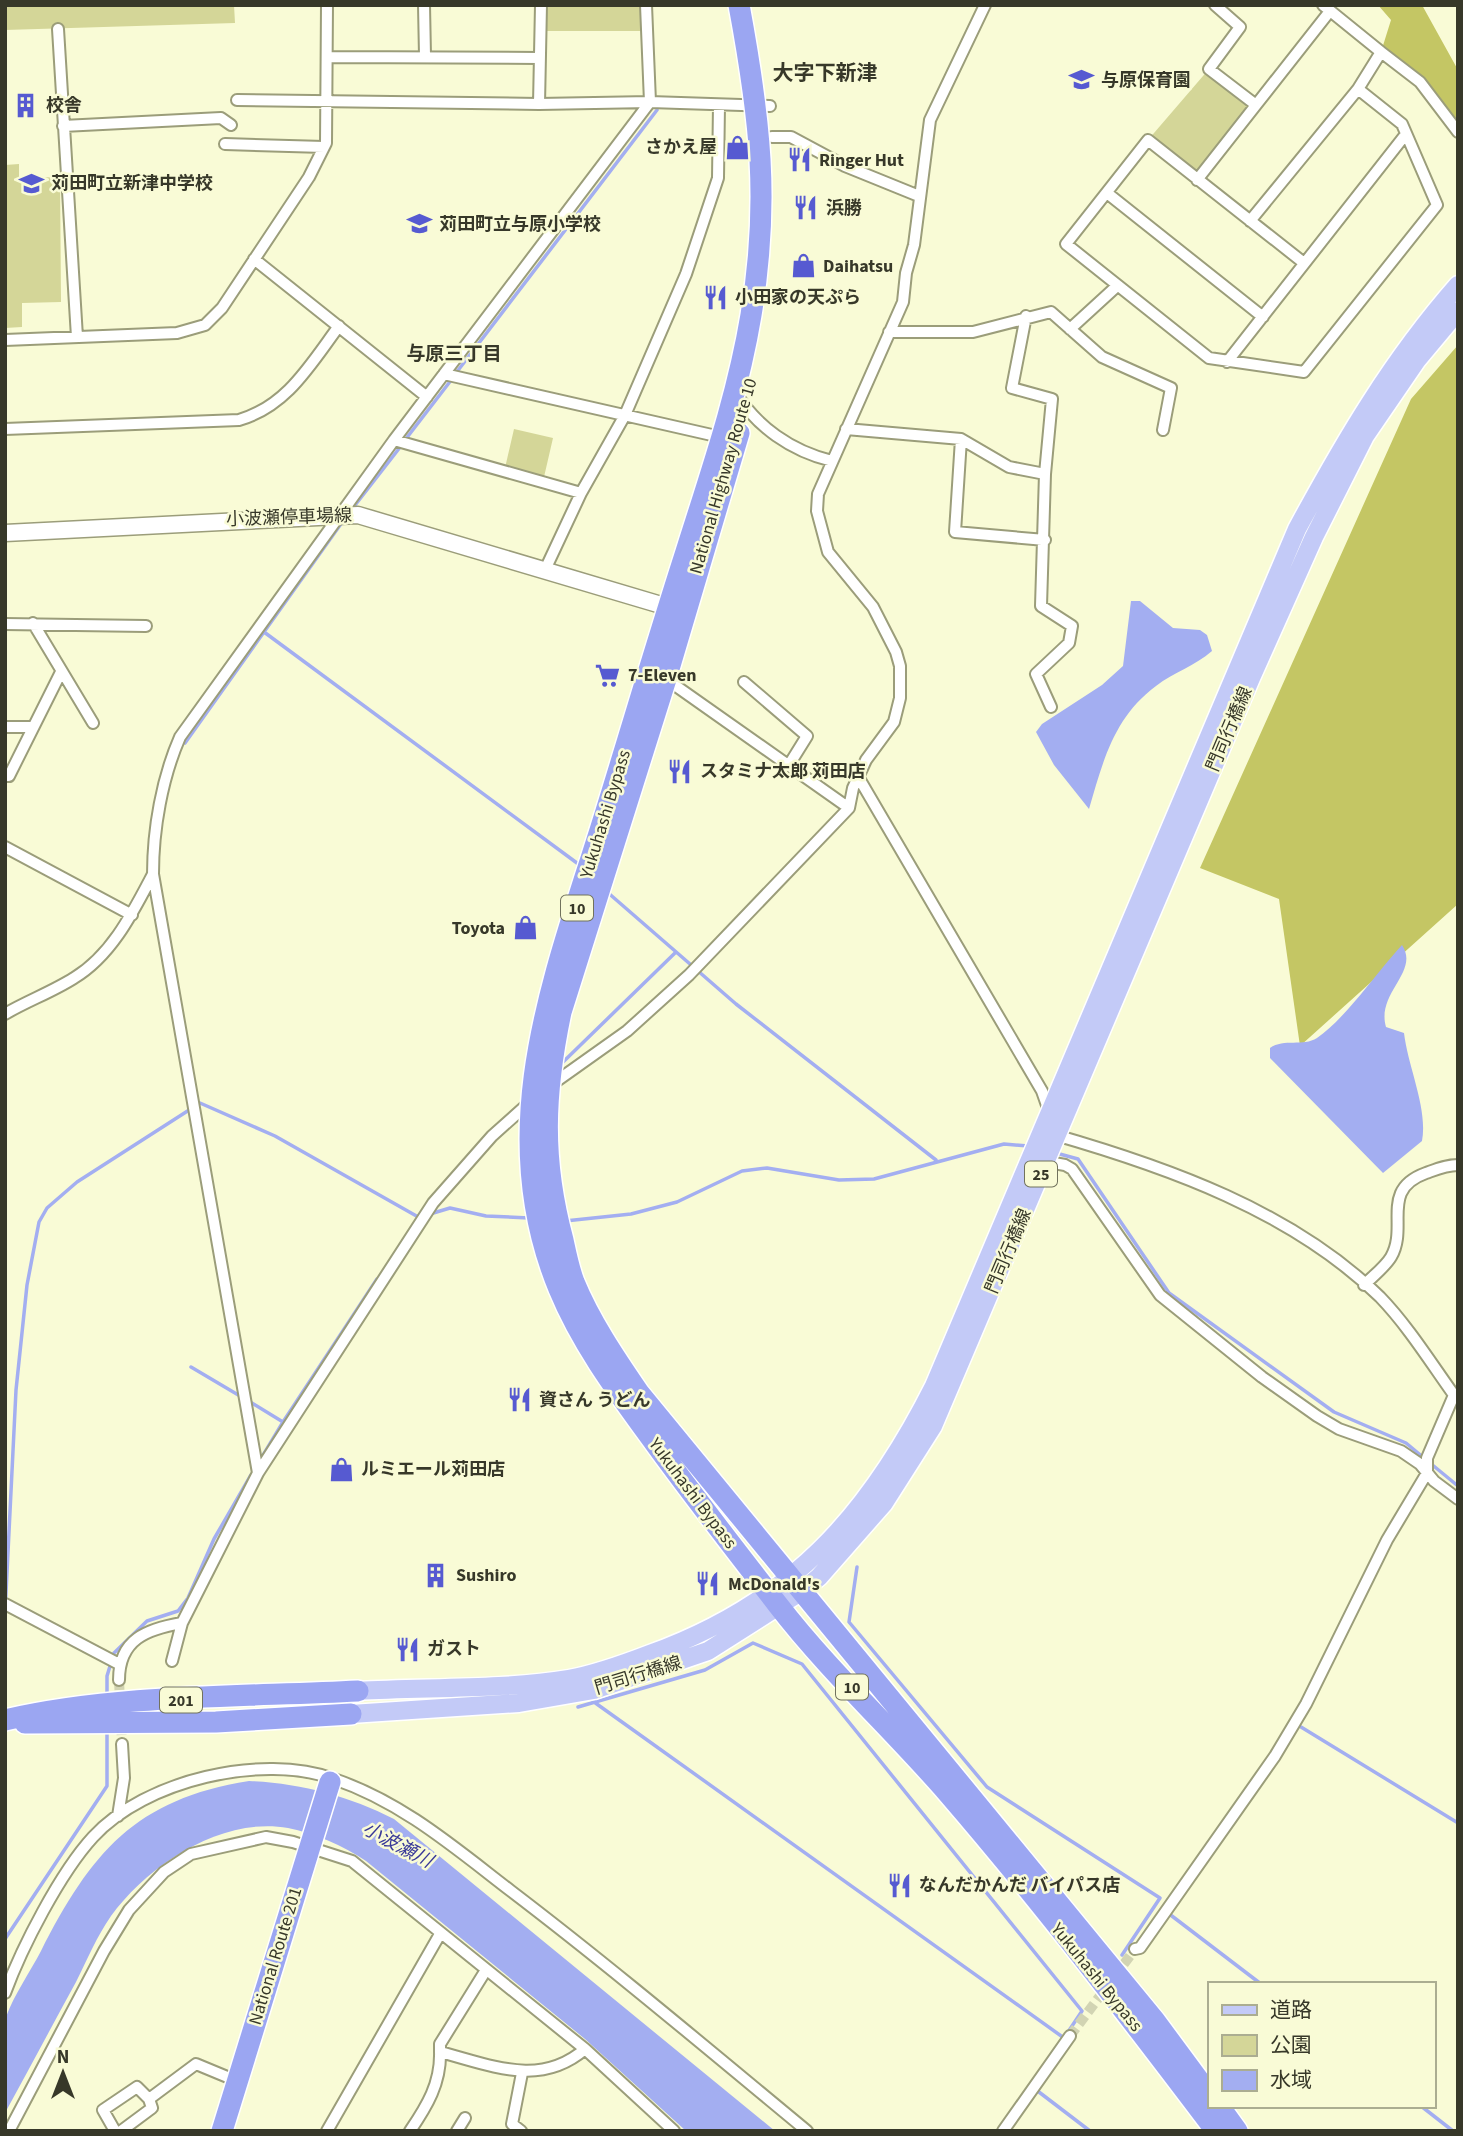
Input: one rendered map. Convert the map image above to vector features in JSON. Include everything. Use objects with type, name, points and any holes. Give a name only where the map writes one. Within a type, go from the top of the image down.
[{"type":"highway","name":"National Highway Route 10","points":[[676,610],[730,439],[767,297],[774,172],[772,137],[739,5]]},
{"type":"highway","name":"National Highway Route 10","points":[[740,400],[763,212],[764,106],[754,5]]},
{"type":"highway","name":"Yukuhashi Bypass","points":[[676,610],[666,679],[561,1012],[547,1089],[546,1151],[554,1208],[573,1281],[609,1349],[639,1393],[1155,2021],[1208,2093]]},
{"type":"highway","name":"Yukuhashi Bypass","points":[[676,610],[545,1006],[529,1104],[530,1169],[536,1214],[559,1290],[613,1385],[774,1600],[947,1792],[1088,1965],[1216,2131]]},
{"type":"highway","name":"201","points":[[5,1721],[51,1709],[96,1705],[358,1691]]},
{"type":"highway","name":"201","points":[[5,1721],[216,1722],[351,1714]]},
{"type":"highway","name":"National Route 201","points":[[222,2131],[330,1782]]},
{"type":"highway","points":[[1220,2108],[1237,2131]]},
{"type":"main road","name":"門司行橋線","points":[[1050,1134],[1050,1112],[1297,529],[1369,401],[1399,357],[1458,285]]},
{"type":"main road","name":"門司行橋線","points":[[351,1714],[519,1703],[594,1689],[708,1651],[797,1585],[854,1514],[909,1436],[934,1386],[1050,1134],[1326,513],[1365,436],[1417,360],[1458,311]]},
{"type":"main road","name":"小波瀬停車場線","points":[[5,533],[339,514],[376,518],[544,572],[676,610]]},
{"type":"main road","name":"門司行橋線","points":[[358,1691],[520,1685],[571,1678],[615,1667],[680,1644],[774,1600]]},
{"type":"street","points":[[5,340],[177,333],[205,325],[222,308],[309,177],[324,147],[327,5]]},
{"type":"street","points":[[424,5],[425,56]]},
{"type":"street","points":[[539,104],[541,5]]},
{"type":"street","points":[[258,1473],[153,874],[153,849],[169,762],[180,737],[339,514],[650,102],[646,5]]},
{"type":"street","points":[[172,1661],[182,1623],[258,1473],[433,1203],[492,1136],[568,1071],[627,1031],[689,975],[849,808],[853,788],[866,760],[894,722],[900,698],[900,666],[896,652],[873,607],[835,565],[828,552],[817,512],[818,494],[903,302],[906,273],[914,246],[930,120],[985,5]]},
{"type":"street","points":[[1215,5],[1240,27],[1209,69],[1256,105]]},
{"type":"street","points":[[1197,180],[1256,105],[1326,8],[1420,82],[1458,132]]},
{"type":"street","points":[[58,29],[77,337]]},
{"type":"street","points":[[1250,221],[1358,89],[1381,52]]},
{"type":"street","points":[[328,57],[539,58]]},
{"type":"street","points":[[1304,263],[1148,140],[1066,244],[1209,358],[1304,372],[1437,205],[1402,124],[1358,89]]},
{"type":"street","points":[[237,100],[539,104],[650,102],[764,106]]},
{"type":"street","points":[[544,572],[581,493],[625,415],[686,274],[718,178],[719,105]]},
{"type":"street","points":[[63,126],[221,118],[232,125]]},
{"type":"street","points":[[1227,362],[1406,134]]},
{"type":"street","points":[[772,137],[792,138],[845,166],[919,197]]},
{"type":"street","points":[[225,144],[324,147]]},
{"type":"street","points":[[1107,193],[1263,317]]},
{"type":"street","points":[[254,259],[427,397]]},
{"type":"street","points":[[1070,329],[1117,286]]},
{"type":"street","points":[[889,332],[990,330],[1026,316],[1051,312],[1102,358],[1171,388],[1163,430]]},
{"type":"street","points":[[1026,316],[1012,388],[1052,399],[1045,474],[1041,606],[1070,622],[1073,633],[1069,643],[1035,674],[1051,708]]},
{"type":"street","points":[[5,429],[239,420],[261,414],[285,396],[339,326]]},
{"type":"street","points":[[444,374],[730,439]]},
{"type":"street","points":[[740,400],[798,451],[832,461]]},
{"type":"street","points":[[846,429],[961,439],[1009,467],[1045,474]]},
{"type":"street","points":[[961,439],[955,532],[1045,540]]},
{"type":"street","points":[[394,440],[581,493]]},
{"type":"street","points":[[33,623],[93,723]]},
{"type":"street","points":[[5,624],[146,626]]},
{"type":"street","points":[[5,776],[9,776],[61,672]]},
{"type":"street","points":[[666,679],[849,808]]},
{"type":"street","points":[[744,682],[807,736],[789,765]]},
{"type":"street","points":[[5,727],[32,727]]},
{"type":"street","points":[[859,780],[1042,1091],[1050,1112]]},
{"type":"street","points":[[5,847],[132,915]]},
{"type":"street","points":[[5,1014],[74,978],[94,961],[132,915],[153,874]]},
{"type":"street","points":[[1050,1134],[1114,1151],[1248,1207],[1301,1236],[1381,1298],[1454,1395],[1427,1458],[1427,1473],[1387,1540],[1306,1704],[1275,1756],[1140,1948],[1135,1949]]},
{"type":"street","points":[[1038,1160],[1072,1170],[1160,1295],[1181,1314],[1317,1416],[1339,1429],[1401,1451],[1458,1499]]},
{"type":"street","points":[[1364,1284],[1391,1257],[1397,1207],[1403,1187],[1416,1177],[1448,1165],[1458,1165]]},
{"type":"street","points":[[5,1604],[119,1664]]},
{"type":"street","points":[[119,1680],[119,1664],[136,1638],[151,1628],[182,1623]]},
{"type":"street","points":[[118,1816],[124,1778],[122,1744]]},
{"type":"street","points":[[5,1993],[66,1874],[94,1837],[118,1816],[166,1791],[206,1777],[241,1769],[275,1768],[308,1773],[331,1777],[365,1791],[430,1828],[565,1931],[807,2131]]},
{"type":"street","points":[[9,2131],[129,1909],[164,1872],[191,1854],[236,1841],[266,1837],[309,1845],[352,1861],[585,2049],[674,2131]]},
{"type":"street","points":[[330,2129],[440,1934]]},
{"type":"street","points":[[410,2131],[435,2089],[440,2068],[440,2044],[486,1970]]},
{"type":"street","points":[[1003,2131],[1070,2036]]},
{"type":"street","points":[[440,2052],[522,2073],[572,2060],[585,2049]]},
{"type":"street","points":[[149,2099],[196,2064],[237,2081]]},
{"type":"street","points":[[521,2131],[512,2124],[522,2073]]},
{"type":"street","points":[[115,2131],[103,2110],[137,2087],[149,2099],[152,2108],[121,2131]]},
{"type":"street","points":[[457,2131],[464,2118]]},
{"type":"green space","points":[[5,5],[234,5],[235,23],[5,30]]},
{"type":"green space","points":[[541,5],[646,5],[646,31],[540,31]]},
{"type":"green space","points":[[1209,69],[1256,105],[1197,180],[1148,140]]},
{"type":"green space","points":[[19,164],[19,178],[60,177],[61,302],[22,303],[22,327],[5,328],[5,165]]},
{"type":"green space","points":[[514,429],[553,438],[544,477],[505,468]]},
{"type":"shaded area","points":[[1378,5],[1422,5],[1458,70],[1458,132],[1442,107],[1381,52],[1391,20]]},
{"type":"shaded area","points":[[1458,345],[1458,904],[1300,1046],[1279,899],[1200,868],[1411,399]]},
{"type":"water","points":[[1131,601],[1140,601],[1173,628],[1200,630],[1207,635],[1212,651],[1156,686],[1130,712],[1105,757],[1089,809],[1054,765],[1036,732],[1042,724],[1102,685],[1123,666]]},
{"type":"water","points":[[1402,945],[1406,964],[1387,1004],[1386,1027],[1404,1033],[1420,1102],[1422,1141],[1383,1173],[1270,1058],[1270,1048],[1281,1043],[1312,1041],[1328,1030]]},
{"type":"water","name":"小波瀬川","points":[[249,1781],[324,1792],[394,1819],[775,2131],[686,2131],[585,2039],[366,1861],[339,1845],[308,1833],[263,1826],[213,1837],[189,1848],[145,1879],[127,1897],[101,1932],[5,2113],[3,2049],[6,2017],[79,1886],[121,1836],[146,1817],[175,1801],[209,1789]]},
{"type":"waterway","points":[[456,373],[657,110]]},
{"type":"waterway","points":[[405,440],[452,379]]},
{"type":"waterway","points":[[352,509],[401,446]]},
{"type":"waterway","points":[[185,743],[343,521]]},
{"type":"waterway","points":[[264,632],[581,866]]},
{"type":"waterway","points":[[606,891],[736,1004],[936,1160]]},
{"type":"waterway","points":[[561,1064],[676,952]]},
{"type":"waterway","points":[[5,1613],[16,1390],[27,1285],[39,1222],[47,1208],[77,1182],[200,1103],[275,1136],[420,1218]]},
{"type":"waterway","points":[[565,1221],[631,1214],[677,1202],[742,1171],[767,1168],[839,1180],[874,1179],[1004,1144],[1028,1146]]},
{"type":"waterway","points":[[1056,1153],[1078,1159],[1169,1293],[1334,1412],[1406,1443],[1424,1458]]},
{"type":"waterway","points":[[430,1214],[450,1208],[486,1216],[529,1218]]},
{"type":"waterway","points":[[247,1400],[283,1422],[377,1279]]},
{"type":"waterway","points":[[191,1367],[240,1396]]},
{"type":"waterway","points":[[259,1462],[283,1422]]},
{"type":"waterway","points":[[1430,1463],[1458,1486]]},
{"type":"waterway","points":[[107,1698],[107,1676],[114,1653],[147,1621],[178,1611],[188,1598],[214,1539],[251,1475]]},
{"type":"waterway","points":[[857,1567],[849,1622],[987,1787],[1160,1898],[1122,1955]]},
{"type":"waterway","points":[[578,1707],[705,1670],[753,1643],[802,1664],[1082,2011],[1066,2035]]},
{"type":"waterway","points":[[594,1702],[1064,2038]]},
{"type":"waterway","points":[[1301,1727],[1458,1823]]},
{"type":"waterway","points":[[5,1939],[107,1786],[107,1730]]},
{"type":"waterway","points":[[1168,1913],[1258,1982]]},
{"type":"waterway","points":[[1035,2089],[1090,2131]]},
{"type":"waterway","points":[[1424,2108],[1453,2131]]},
{"type":"tunnel","points":[[119,1680],[122,1744]]},
{"type":"tunnel","points":[[1070,2036],[1135,1949]]},
{"type":"place","name":"与原保育園","points":[[1081,80]]},
{"type":"place","name":"校舎","points":[[26,105]]},
{"type":"place","name":"さかえ屋","points":[[737,147]]},
{"type":"place","name":"Ringer Hut","points":[[799,160]]},
{"type":"place","name":"苅田町立新津中学校","points":[[31,183]]},
{"type":"place","name":"浜勝","points":[[806,208]]},
{"type":"place","name":"苅田町立与原小学校","points":[[419,224]]},
{"type":"place","name":"Daihatsu","points":[[803,266]]},
{"type":"place","name":"小田家の天ぷら","points":[[715,297]]},
{"type":"place","name":"7-Eleven","points":[[608,675]]},
{"type":"place","name":"スタミナ太郎 苅田店","points":[[680,771]]},
{"type":"place","name":"Toyota","points":[[525,928]]},
{"type":"place","name":"資さん うどん","points":[[519,1400]]},
{"type":"place","name":"ルミエール苅田店","points":[[341,1469]]},
{"type":"place","name":"Sushiro","points":[[436,1575]]},
{"type":"place","name":"McDonald's","points":[[708,1584]]},
{"type":"place","name":"ガスト","points":[[407,1649]]},
{"type":"place","name":"なんだかんだ バイパス店","points":[[899,1885]]},
{"type":"district","name":"大字下新津","points":[[825,73]]},
{"type":"district","name":"与原三丁目","points":[[454,353]]}]
